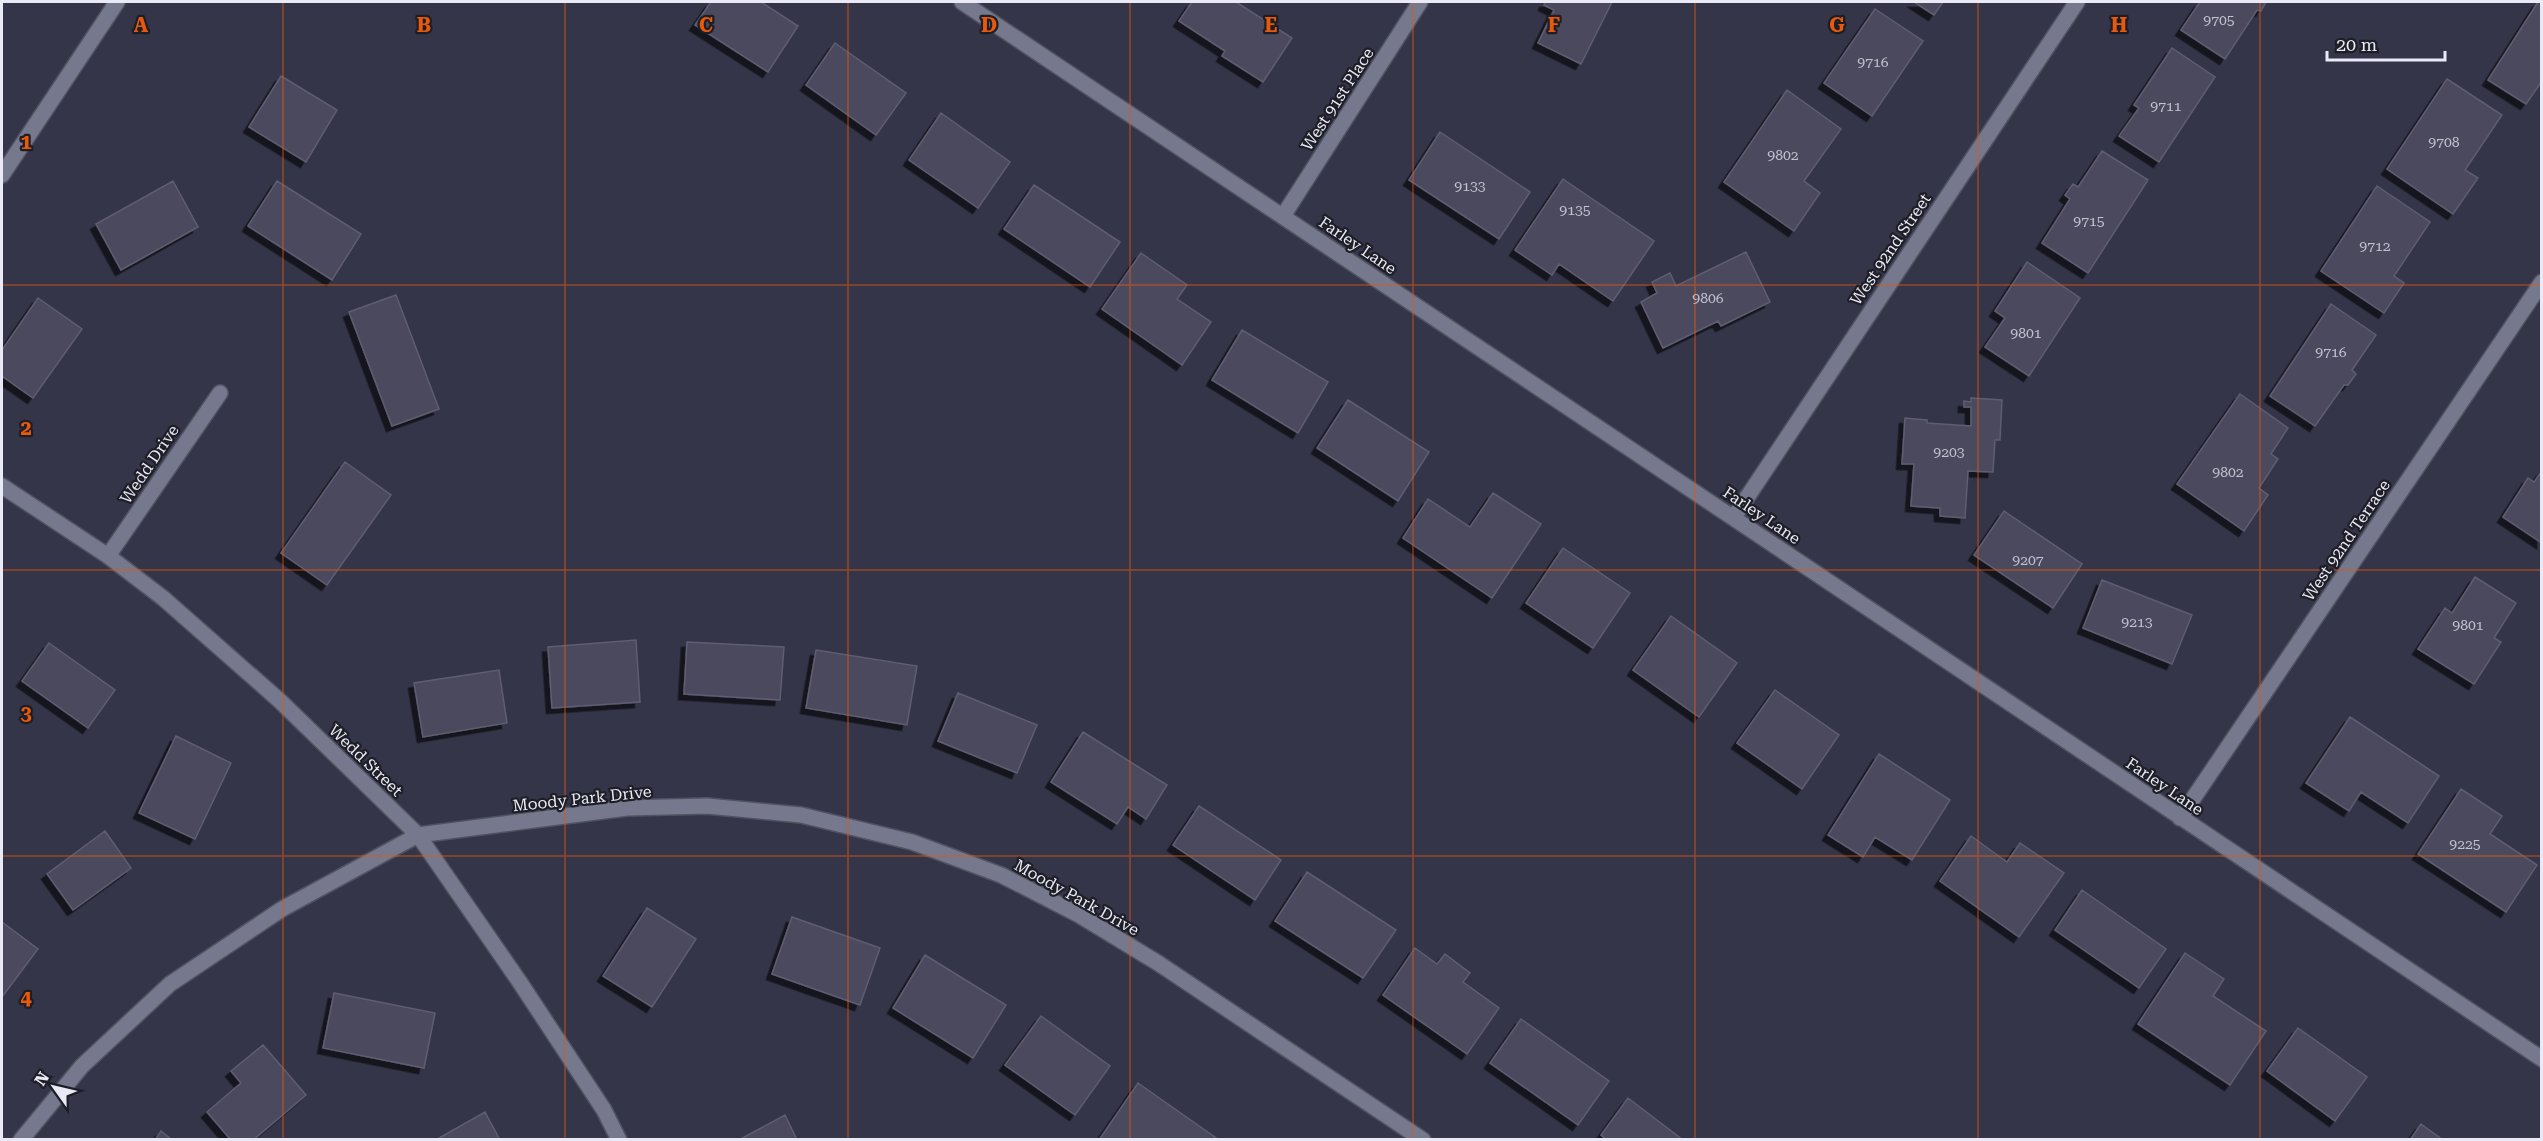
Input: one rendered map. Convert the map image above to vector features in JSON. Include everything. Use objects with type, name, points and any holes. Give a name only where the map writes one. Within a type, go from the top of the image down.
[{"type":"street","points":[[2,175],[117,2]]},
{"type":"street","name":"Farley Lane","points":[[962,2],[2541,1059]]},
{"type":"street","name":"West 91st Place","points":[[1283,216],[1420,2]]},
{"type":"street","name":"West 92nd Street","points":[[1734,517],[2077,2]]},
{"type":"street","name":"West 92nd Terrace","points":[[2180,818],[2541,282]]},
{"type":"street","name":"Wedd Drive","points":[[108,556],[220,393]]},
{"type":"street","name":"Wedd Street","points":[[2,486],[108,556],[163,598],[280,701],[418,835],[519,981],[604,1110],[619,1140]]},
{"type":"street","name":"Moody Park Drive","points":[[21,1140],[82,1066],[170,984],[282,909],[418,835],[627,808],[707,806],[801,815],[912,842],[1001,875],[1079,915],[1158,963],[1423,1140]]},
{"type":"building","points":[[711,2],[761,2],[798,26],[768,72],[695,25]]},
{"type":"building","points":[[1192,2],[1236,2],[1292,38],[1263,82],[1222,56],[1225,51],[1179,21]]},
{"type":"building","points":[[1545,2],[1612,2],[1581,64],[1538,43],[1554,10],[1544,5]]},
{"type":"building","points":[[1914,2],[1943,2],[1934,15]]},
{"type":"building","points":[[2200,2],[2266,2],[2261,11],[2257,10],[2225,59],[2181,30]]},
{"type":"building","points":[[2538,2],[2542,2],[2542,81],[2526,104],[2488,80]]},
{"type":"building","points":[[1875,9],[1923,41],[1872,116],[1824,83]]},
{"type":"building","points":[[835,43],[906,93],[876,135],[806,85]]},
{"type":"building","points":[[2172,48],[2215,77],[2159,162],[2119,136],[2139,108],[2134,105]]},
{"type":"building","points":[[281,76],[337,110],[306,162],[249,127]]},
{"type":"building","points":[[2447,79],[2502,115],[2465,170],[2478,178],[2453,214],[2387,169]]},
{"type":"building","points":[[1787,90],[1841,129],[1804,181],[1820,193],[1794,231],[1724,182]]},
{"type":"building","points":[[941,113],[1010,162],[978,208],[909,160]]},
{"type":"building","points":[[1440,132],[1530,192],[1499,239],[1409,180]]},
{"type":"building","points":[[2102,151],[2148,180],[2088,273],[2042,243],[2070,199],[2065,195],[2073,184],[2078,187]]},
{"type":"building","points":[[1563,179],[1654,241],[1613,301],[1559,264],[1552,275],[1515,250]]},
{"type":"building","points":[[173,181],[198,227],[121,270],[96,224]]},
{"type":"building","points":[[277,181],[361,234],[332,280],[248,226]]},
{"type":"building","points":[[1034,185],[1120,242],[1090,287],[1004,229]]},
{"type":"building","points":[[2377,186],[2430,222],[2394,276],[2404,283],[2384,313],[2321,271]]},
{"type":"building","points":[[1746,252],[1770,302],[1721,326],[1718,321],[1663,348],[1641,302],[1657,293],[1652,282],[1670,273],[1676,286]]},
{"type":"building","points":[[1141,253],[1187,285],[1177,299],[1211,322],[1182,365],[1102,309]]},
{"type":"building","points":[[2027,262],[2080,298],[2029,376],[1985,347],[2005,318],[1995,311]]},
{"type":"building","points":[[396,295],[439,409],[392,426],[349,312]]},
{"type":"building","points":[[38,298],[82,329],[33,398],[2,376],[2,350]]},
{"type":"building","points":[[2331,304],[2376,335],[2352,370],[2356,374],[2348,385],[2344,385],[2315,426],[2270,396]]},
{"type":"building","points":[[1242,330],[1328,382],[1298,433],[1212,380]]},
{"type":"building","points":[[2240,394],[2288,428],[2271,454],[2278,459],[2259,488],[2268,495],[2244,531],[2177,484]]},
{"type":"building","points":[[1971,398],[2002,400],[2000,440],[1995,440],[1993,472],[1968,471],[1965,518],[1940,516],[1940,508],[1911,506],[1914,464],[1902,464],[1905,418],[1927,420],[1927,423],[1971,426],[1971,407],[1964,407],[1964,401],[1971,402]]},
{"type":"building","points":[[1348,400],[1429,452],[1398,501],[1317,448]]},
{"type":"building","points":[[345,462],[391,495],[327,585],[281,553]]},
{"type":"building","points":[[2542,471],[2542,543],[2503,517],[2528,478],[2534,482]]},
{"type":"building","points":[[1493,493],[1541,524],[1492,598],[1403,538],[1428,499],[1470,527]]},
{"type":"building","points":[[2004,511],[2082,564],[2053,608],[1974,555]]},
{"type":"building","points":[[1563,548],[1630,593],[1593,648],[1526,603]]},
{"type":"building","points":[[2475,577],[2516,603],[2494,638],[2501,642],[2474,684],[2418,649],[2445,608],[2452,613]]},
{"type":"building","points":[[2102,580],[2192,615],[2172,664],[2083,628]]},
{"type":"building","points":[[1671,616],[1737,663],[1699,717],[1633,670]]},
{"type":"building","points":[[636,640],[640,702],[552,708],[548,647]]},
{"type":"building","points":[[687,642],[784,647],[780,700],[684,694]]},
{"type":"building","points":[[49,643],[115,690],[88,728],[22,681]]},
{"type":"building","points":[[816,650],[917,666],[907,725],[806,708]]},
{"type":"building","points":[[499,670],[507,723],[423,737],[414,683]]},
{"type":"building","points":[[1775,690],[1839,735],[1802,789],[1737,743]]},
{"type":"building","points":[[958,693],[1037,725],[1017,773],[938,741]]},
{"type":"building","points":[[2350,717],[2439,776],[2408,823],[2361,792],[2349,811],[2306,783]]},
{"type":"building","points":[[1083,732],[1167,785],[1146,819],[1128,807],[1117,824],[1051,782]]},
{"type":"building","points":[[176,736],[231,763],[195,839],[139,813]]},
{"type":"building","points":[[1879,754],[1950,800],[1912,860],[1875,837],[1863,857],[1828,835]]},
{"type":"building","points":[[2461,789],[2502,816],[2490,834],[2537,865],[2506,912],[2418,854]]},
{"type":"building","points":[[1199,806],[1281,860],[1255,900],[1173,845]]},
{"type":"building","points":[[105,831],[131,868],[73,910],[47,874]]},
{"type":"building","points":[[1971,836],[2007,862],[2020,843],[2064,873],[2019,937],[1940,881]]},
{"type":"building","points":[[1307,872],[1396,930],[1363,978],[1275,921]]},
{"type":"building","points":[[2082,890],[2166,949],[2139,988],[2055,930]]},
{"type":"building","points":[[647,908],[696,939],[652,1007],[603,976]]},
{"type":"building","points":[[792,917],[880,948],[860,1005],[772,974]]},
{"type":"building","points":[[2,922],[38,949],[2,997]]},
{"type":"building","points":[[1415,948],[1437,964],[1445,954],[1470,973],[1463,982],[1499,1008],[1467,1054],[1383,995]]},
{"type":"building","points":[[2185,953],[2224,979],[2213,996],[2266,1031],[2230,1085],[2138,1024]]},
{"type":"building","points":[[925,955],[1006,1005],[973,1058],[893,1008]]},
{"type":"building","points":[[334,993],[435,1013],[424,1068],[323,1048]]},
{"type":"building","points":[[1041,1016],[1110,1066],[1075,1115],[1005,1065]]},
{"type":"building","points":[[1521,1019],[1609,1081],[1578,1125],[1490,1063]]},
{"type":"building","points":[[2298,1028],[2367,1077],[2335,1121],[2267,1071]]},
{"type":"building","points":[[263,1045],[306,1095],[253,1140],[231,1140],[207,1112],[241,1083],[231,1071]]},
{"type":"building","points":[[1138,1083],[1219,1140],[1099,1140]]},
{"type":"building","points":[[1628,1098],[1683,1140],[1607,1140],[1601,1135]]},
{"type":"building","points":[[485,1112],[500,1140],[440,1140],[439,1138]]},
{"type":"building","points":[[785,1115],[797,1140],[739,1140]]},
{"type":"building","points":[[2421,1124],[2443,1140],[2410,1140]]},
{"type":"building","points":[[161,1131],[172,1140],[155,1140]]}]
